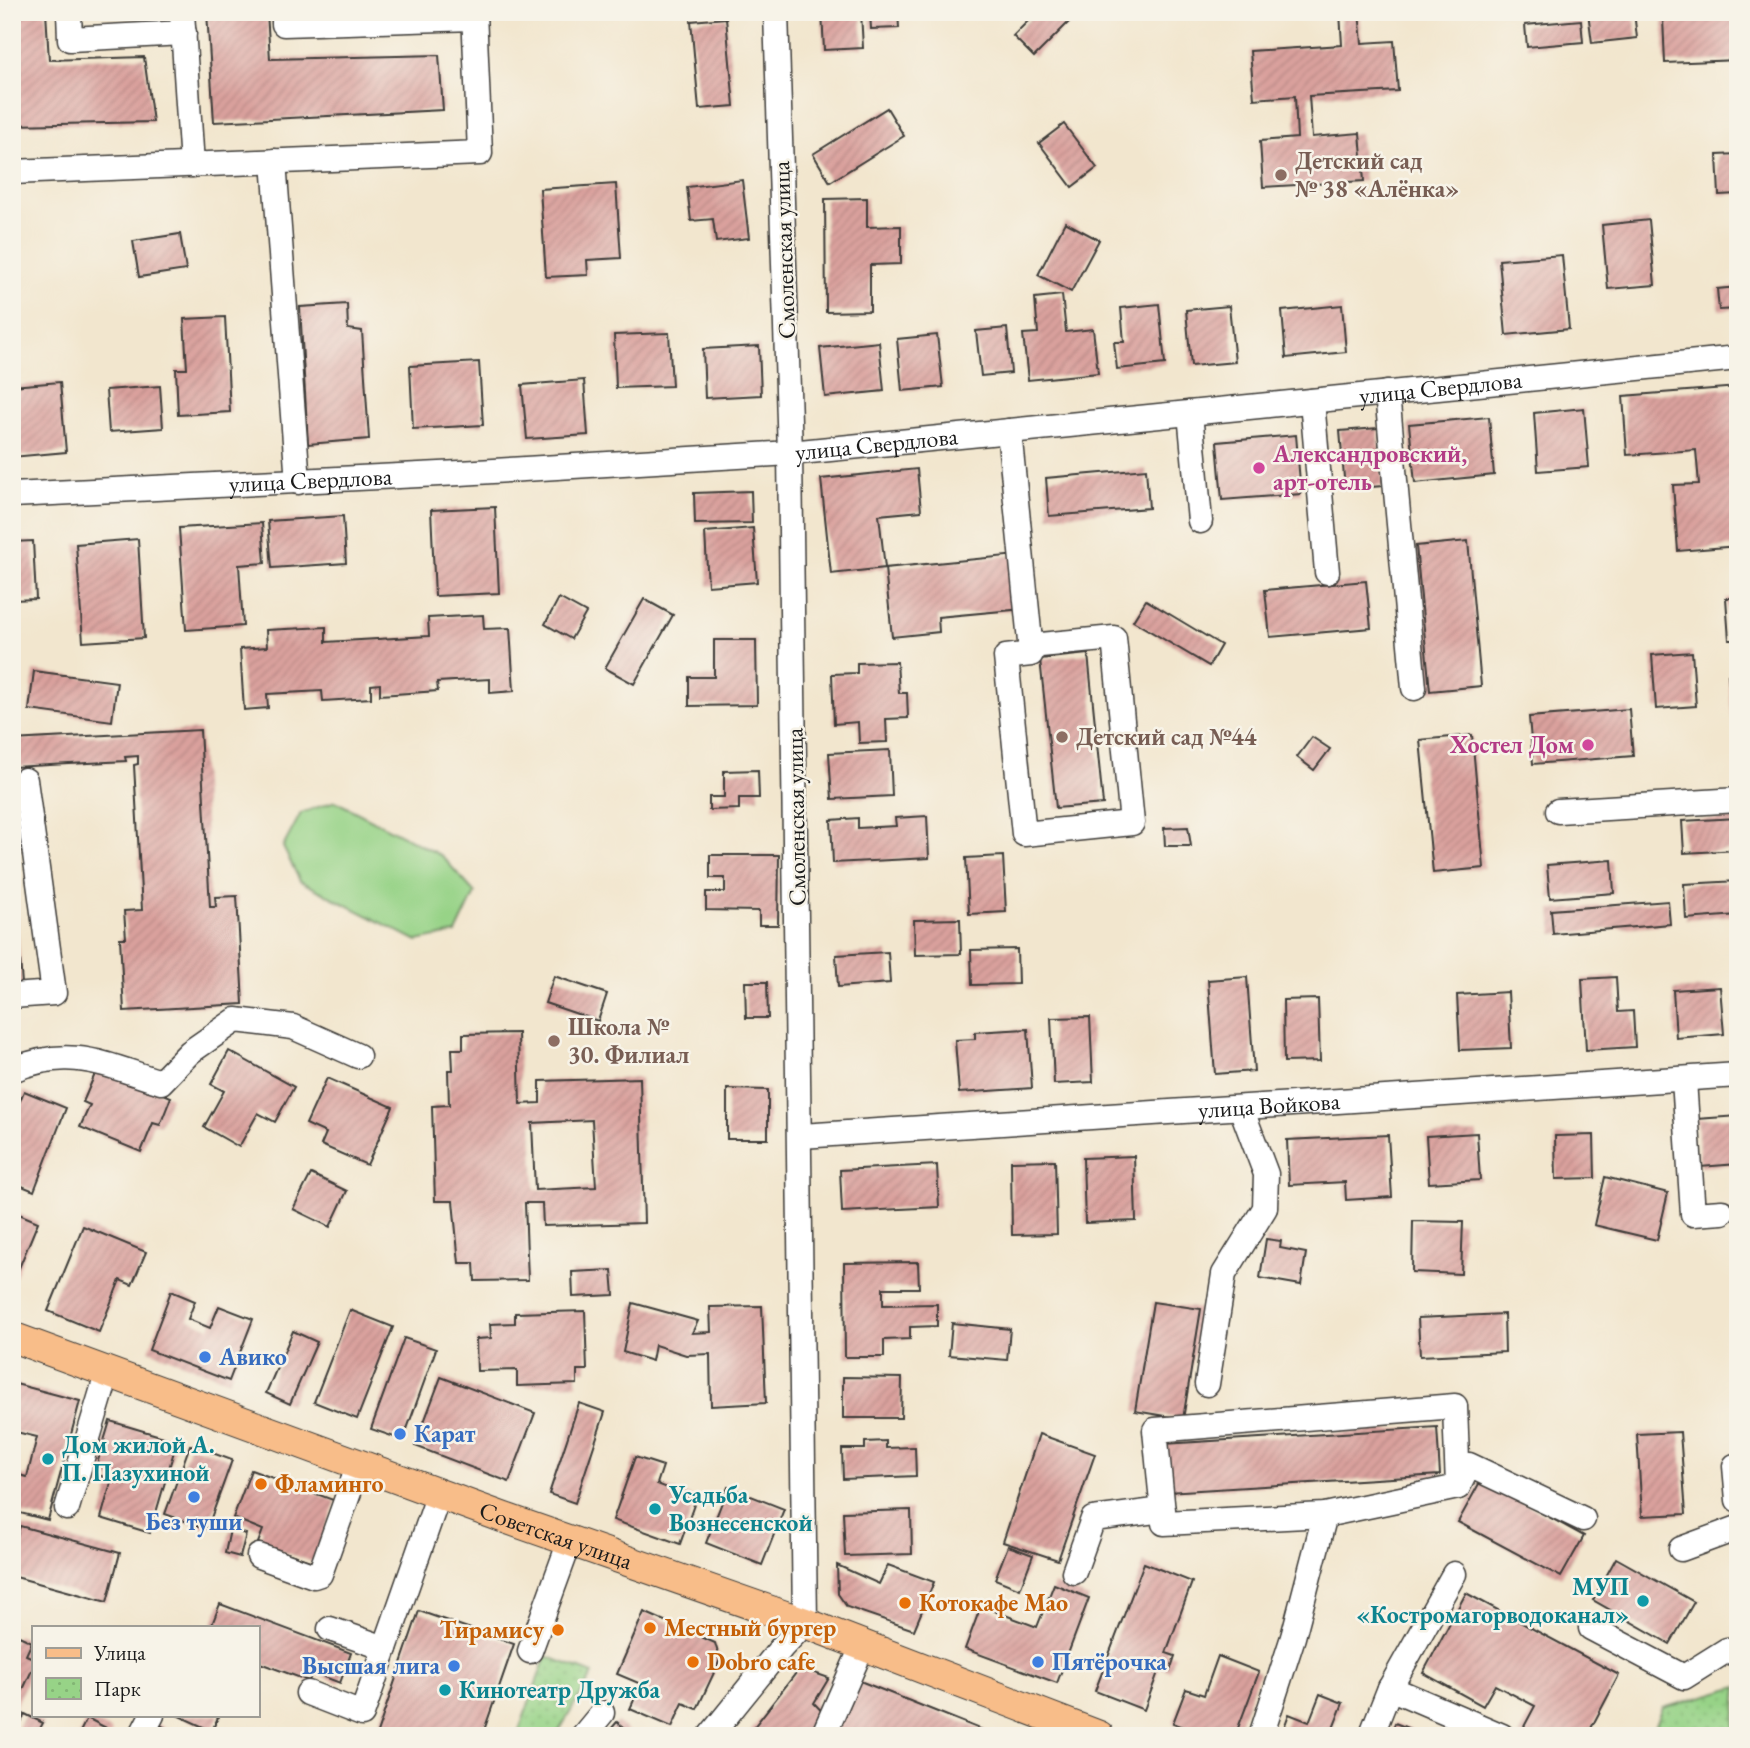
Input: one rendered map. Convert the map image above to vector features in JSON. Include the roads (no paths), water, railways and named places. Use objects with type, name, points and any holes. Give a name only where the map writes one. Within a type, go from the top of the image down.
[{"type":"main road","name":"Советская улица","points":[[12,1337],[439,1494],[805,1623],[1100,1736]]},
{"type":"street","points":[[69,12],[70,39],[183,23],[192,165]]},
{"type":"street","points":[[12,172],[480,153],[474,15],[364,17],[284,24],[284,12]]},
{"type":"street","name":"Смоленская улица","points":[[776,12],[790,453],[801,1136],[805,1623]]},
{"type":"street","points":[[274,161],[298,482]]},
{"type":"street","name":"улица Свердлова","points":[[12,495],[298,482],[790,453],[1738,358]]},
{"type":"street","points":[[1387,393],[1415,688]]},
{"type":"street","points":[[1312,401],[1327,572]]},
{"type":"street","points":[[1191,413],[1200,521]]},
{"type":"street","points":[[1009,431],[1030,646],[1031,654],[1006,657],[1024,834],[1132,823],[1114,638],[1030,646]]},
{"type":"street","points":[[12,996],[54,993],[25,779]]},
{"type":"street","points":[[1558,811],[1738,800]]},
{"type":"street","points":[[12,1070],[38,1059],[83,1057],[161,1082],[190,1052],[236,1020],[293,1027],[358,1056]]},
{"type":"street","name":"улица Войкова","points":[[801,1136],[1738,1075]]},
{"type":"street","points":[[1684,1080],[1693,1214],[1722,1212]]},
{"type":"street","points":[[1207,1384],[1224,1274],[1265,1208],[1265,1174],[1241,1108]]},
{"type":"street","points":[[67,1508],[108,1371]]},
{"type":"street","points":[[1455,1406],[1458,1487],[1325,1515],[1164,1523],[1155,1430],[1455,1406]]},
{"type":"street","points":[[259,1556],[314,1576],[320,1574],[359,1464]]},
{"type":"street","points":[[1458,1487],[1469,1465],[1583,1519]]},
{"type":"street","points":[[1735,1466],[1738,1500]]},
{"type":"street","points":[[308,1693],[362,1714],[439,1494]]},
{"type":"street","points":[[1074,1573],[1093,1519],[1163,1510]]},
{"type":"street","points":[[1261,1736],[1293,1637],[1325,1515]]},
{"type":"street","points":[[1681,1549],[1738,1528]]},
{"type":"street","points":[[530,1651],[570,1541]]},
{"type":"street","points":[[1371,1736],[1390,1688],[1454,1574]]},
{"type":"street","points":[[719,1733],[782,1647],[805,1623]]},
{"type":"street","points":[[1591,1628],[1684,1677],[1727,1650],[1738,1650]]},
{"type":"street","points":[[330,1629],[385,1648]]},
{"type":"street","points":[[822,1736],[863,1645]]},
{"type":"street","points":[[1390,1688],[1502,1736]]},
{"type":"street","points":[[583,1736],[602,1713]]},
{"type":"street","points":[[141,1736],[151,1716]]},
{"type":"place","name":"Детский сад № 38 «Алёнка»","points":[[1281,175]]},
{"type":"place","name":"Александровский, арт-отель","points":[[1259,468]]},
{"type":"place","name":"Детский сад №44","points":[[1062,737]]},
{"type":"place","name":"Хостел Дом","points":[[1588,745]]},
{"type":"place","name":"Школа № 30. Филиал","points":[[554,1041]]},
{"type":"place","name":"Авико","points":[[205,1357]]},
{"type":"place","name":"Карат","points":[[400,1434]]},
{"type":"place","name":"Дом жилой А. П. Пазухиной","points":[[48,1459]]},
{"type":"place","name":"Фламинго","points":[[261,1484]]},
{"type":"place","name":"Без туши","points":[[194,1497]]},
{"type":"place","name":"Усадьба Вознесенской","points":[[655,1509]]},
{"type":"place","name":"МУП «Костромагорводоканал»","points":[[1643,1601]]},
{"type":"place","name":"Котокафе Мао","points":[[905,1603]]},
{"type":"place","name":"Местный бургер","points":[[650,1628]]},
{"type":"place","name":"Тирамису","points":[[558,1630]]},
{"type":"place","name":"Dobro cafe","points":[[693,1662]]},
{"type":"place","name":"Пятёрочка","points":[[1038,1662]]},
{"type":"place","name":"Высшая лига","points":[[454,1666]]},
{"type":"place","name":"Кинотеатр Дружба","points":[[445,1690]]}]
